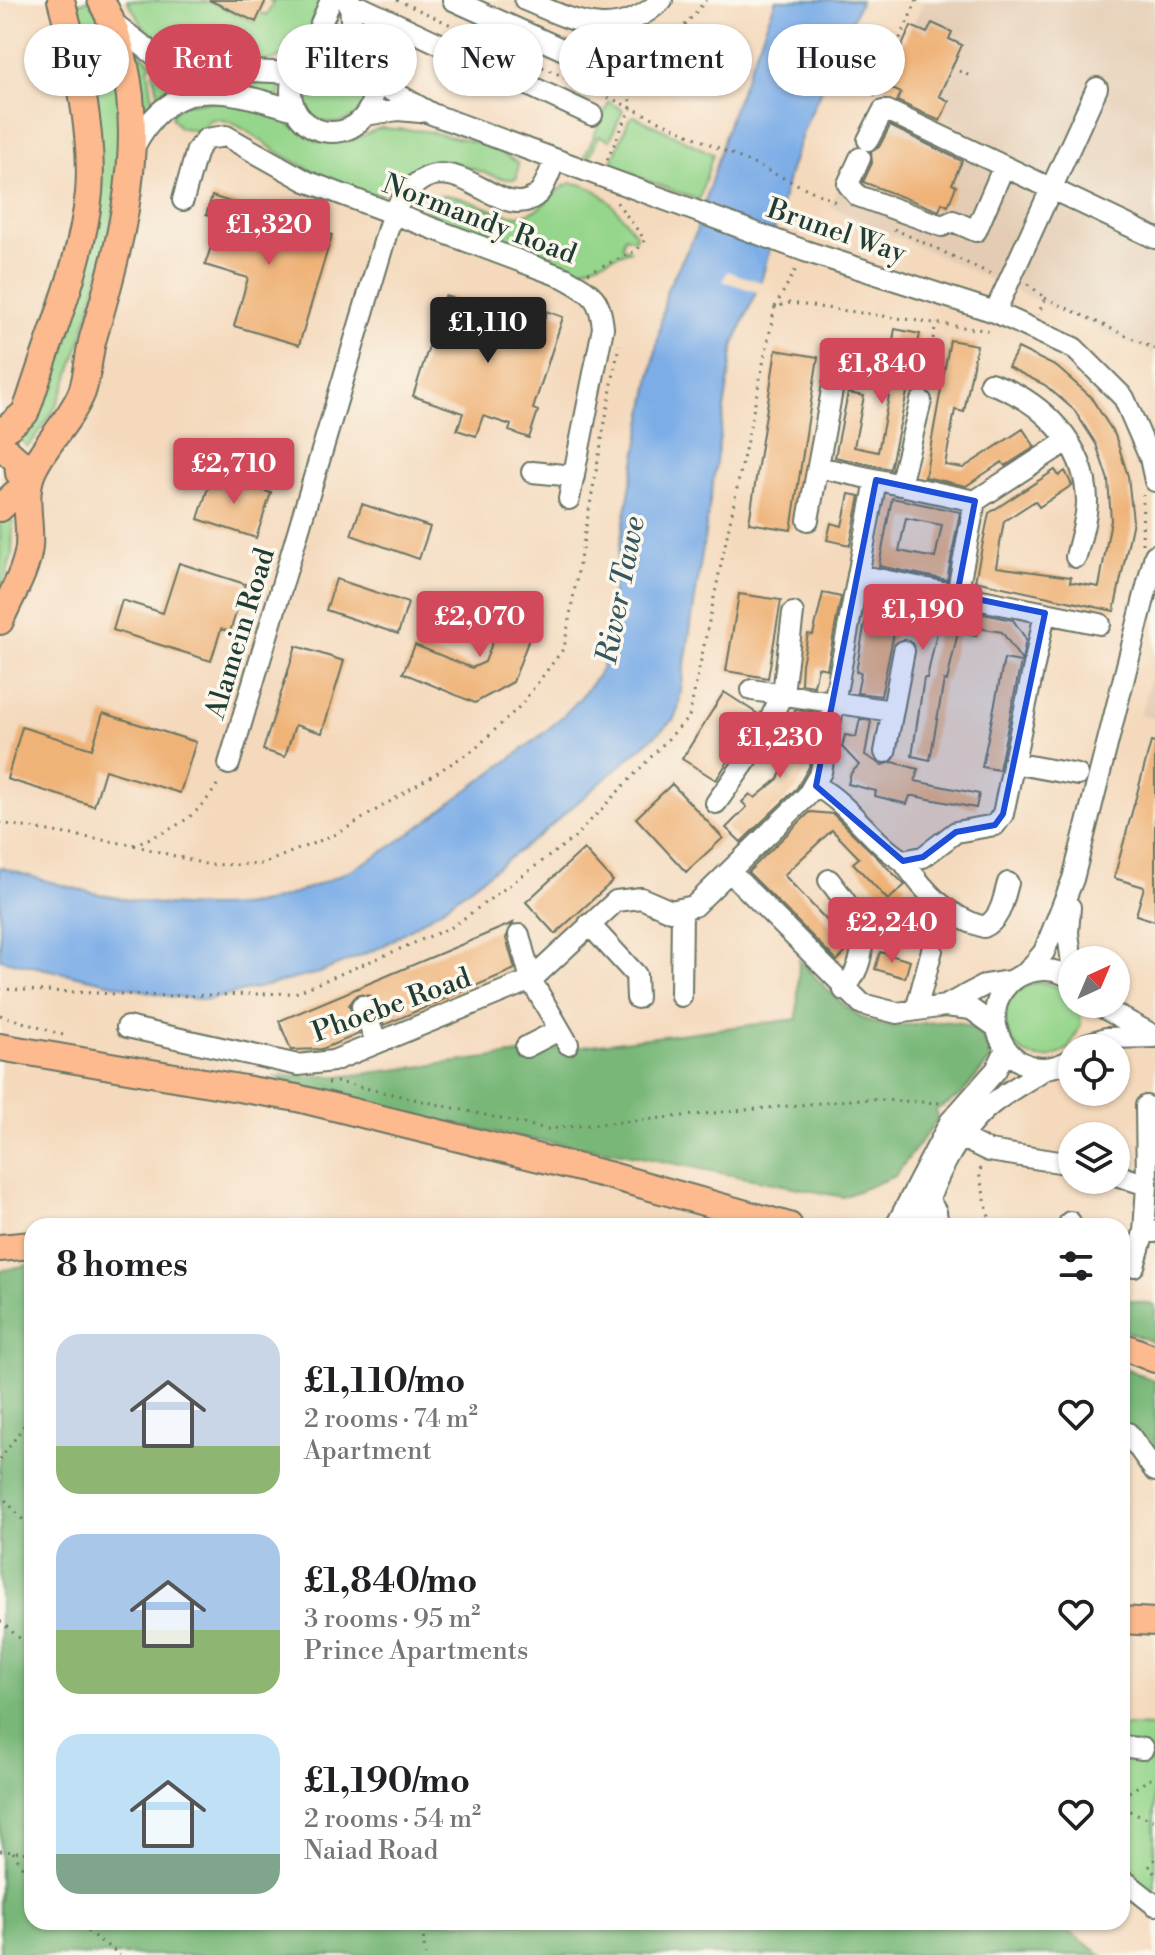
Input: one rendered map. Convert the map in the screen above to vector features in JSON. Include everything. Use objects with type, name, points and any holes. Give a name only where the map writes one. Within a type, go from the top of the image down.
[{"type":"main road","points":[[0,434],[25,413],[30,400],[68,279],[89,192],[85,122],[75,53],[61,0]]},
{"type":"main road","points":[[3,613],[29,551],[27,489],[32,472],[66,426],[83,390],[91,343],[117,257],[128,201],[132,151],[127,84],[106,11]]},
{"type":"main road","points":[[11,492],[61,409],[91,343]]},
{"type":"main road","points":[[0,445],[18,461],[11,492],[18,531],[3,613]]},
{"type":"main road","points":[[0,1047],[297,1098],[608,1175],[761,1218]]},
{"type":"main road","points":[[0,1064],[57,1058]]},
{"type":"main road","points":[[0,1248],[24,1246]]},
{"type":"main road","points":[[1130,1349],[1155,1359]]},
{"type":"main road","points":[[1130,1620],[1155,1622]]},
{"type":"street","points":[[453,0],[559,48]]},
{"type":"street","points":[[525,0],[582,24]]},
{"type":"street","points":[[621,24],[640,17],[662,0]]},
{"type":"street","points":[[328,24],[343,2]]},
{"type":"street","points":[[343,2],[348,24]]},
{"type":"street","points":[[343,2],[363,8],[592,115]]},
{"type":"street","name":"Brunel Way","points":[[106,11],[160,59],[186,68],[277,66]]},
{"type":"street","points":[[995,312],[1097,88]]},
{"type":"street","name":"Brunel Way","points":[[132,151],[143,129],[183,94],[208,92],[252,97],[295,110],[310,126],[330,133],[352,127],[365,115],[398,110],[432,114]]},
{"type":"street","points":[[291,96],[295,110]]},
{"type":"street","points":[[365,115],[372,96]]},
{"type":"street","name":"Brunel Way","points":[[399,96],[432,114],[805,251],[995,312],[1074,348],[1101,372],[1130,411],[1150,458],[1155,481]]},
{"type":"street","points":[[1003,168],[976,231],[953,221],[942,226],[858,196],[848,184],[883,111],[888,111],[1155,238]]},
{"type":"street","name":"Normandy Road","points":[[183,200],[197,150],[206,139],[226,136],[306,181],[565,278],[592,294],[601,308],[603,328],[569,499]]},
{"type":"street","name":"Alamein Road","points":[[229,764],[392,215],[405,190],[424,177],[433,176],[465,179],[499,199],[524,201],[539,192],[555,159]]},
{"type":"street","points":[[808,520],[838,358]]},
{"type":"street","points":[[990,383],[1015,391],[1038,407],[1067,441],[1083,477],[1087,503],[1076,557]]},
{"type":"street","points":[[900,485],[921,401]]},
{"type":"street","points":[[818,467],[975,501],[1067,441]]},
{"type":"street","points":[[539,472],[574,476]]},
{"type":"street","points":[[681,996],[682,910],[694,906],[731,873],[816,786],[876,480]]},
{"type":"street","points":[[957,595],[975,501]]},
{"type":"street","points":[[1046,1068],[1018,1061],[1006,1050],[996,1027],[998,1001],[1044,952],[1073,879],[1155,555]]},
{"type":"street","points":[[858,575],[1100,624]]},
{"type":"street","points":[[716,803],[758,744],[783,693],[793,613]]},
{"type":"street","points":[[903,861],[923,857],[956,832],[995,825],[1003,814],[1045,613]]},
{"type":"street","points":[[885,752],[904,651]]},
{"type":"street","points":[[752,690],[835,700],[892,711]]},
{"type":"street","points":[[1013,763],[1078,775]]},
{"type":"street","points":[[816,786],[837,797],[887,851],[903,861],[921,888],[939,904],[984,927],[992,923],[999,912],[1008,883]]},
{"type":"street","points":[[731,873],[844,990],[873,1009],[897,1013],[945,1006],[971,1009],[996,1027]]},
{"type":"street","points":[[1070,946],[1073,879]]},
{"type":"street","points":[[829,880],[855,914],[862,932],[853,978],[844,990]]},
{"type":"street","name":"Phoebe Road","points":[[127,1027],[298,1065],[333,1061],[531,980],[616,901],[641,898],[671,911],[682,910]]},
{"type":"street","points":[[589,924],[636,975],[637,998]]},
{"type":"street","points":[[519,935],[531,980],[564,1037],[526,1047]]},
{"type":"street","points":[[916,1010],[932,950]]},
{"type":"street","points":[[945,1006],[985,985],[1053,970],[1058,972]]},
{"type":"street","points":[[362,1006],[377,1043]]},
{"type":"street","points":[[1120,1018],[1155,1036]]},
{"type":"street","points":[[1130,1037],[1155,1036]]},
{"type":"street","points":[[900,1218],[950,1122],[996,1070],[1006,1050]]},
{"type":"street","points":[[921,1218],[960,1137],[991,1104],[1046,1068],[1058,1064]]},
{"type":"street","points":[[1130,1265],[1134,1266],[1150,1232],[1146,1106]]},
{"type":"street","points":[[960,1137],[989,1151],[1058,1162]]},
{"type":"street","points":[[1130,1180],[1147,1185]]},
{"type":"street","points":[[928,1199],[935,1218]]},
{"type":"street","points":[[1130,1436],[1155,1471]]},
{"type":"street","points":[[1130,1747],[1143,1749]]},
{"type":"street","points":[[1130,1884],[1153,1898]]},
{"type":"path","points":[[397,0],[830,199]]},
{"type":"path","points":[[686,24],[706,0]]},
{"type":"path","points":[[959,71],[972,77]]},
{"type":"path","points":[[598,282],[587,274],[637,250],[645,240],[611,196],[597,187],[631,108],[629,96]]},
{"type":"path","points":[[0,989],[168,996],[295,993],[452,927],[574,838],[689,717],[775,307],[805,251]]},
{"type":"path","points":[[1045,298],[1155,349]]},
{"type":"path","points":[[775,307],[790,303],[936,323],[1004,336]]},
{"type":"path","points":[[921,401],[936,323]]},
{"type":"path","points":[[0,823],[133,845],[209,865],[262,864],[339,833],[475,749],[520,706],[564,648],[620,338]]},
{"type":"path","points":[[133,845],[182,825],[209,798],[229,764]]},
{"type":"path","points":[[989,1151],[979,1173],[989,1218]]},
{"type":"path","points":[[0,1460],[24,1426]]},
{"type":"path","points":[[0,1494],[24,1521]]},
{"type":"path","points":[[0,1621],[24,1642]]},
{"type":"path","points":[[1130,1791],[1155,1776]]},
{"type":"path","points":[[1130,1811],[1155,1821]]},
{"type":"path","points":[[0,1851],[24,1853]]},
{"type":"path","points":[[13,1852],[24,1870]]},
{"type":"path","points":[[1155,1859],[1149,1867],[1155,1874]]},
{"type":"path","points":[[85,1930],[120,1955]]},
{"type":"path","points":[[423,1930],[425,1955]]},
{"type":"highlighted area","points":[[876,480],[975,501],[957,595],[1045,613],[1003,814],[995,825],[956,832],[923,857],[903,861],[816,786]]},
{"type":"shaded area","points":[[924,0],[1155,0],[1155,355],[830,206],[880,96],[905,96],[905,42]]},
{"type":"shaded area","points":[[1155,663],[1155,718],[1140,715]]},
{"type":"green space","points":[[91,0],[100,24],[81,24],[76,3]]},
{"type":"green space","points":[[127,0],[212,2],[255,22],[260,13],[267,15],[273,2],[268,0],[323,0],[317,24],[277,24],[277,58],[265,61],[261,61],[261,24],[145,24],[145,29]]},
{"type":"green space","points":[[131,46],[145,57],[145,96],[152,96],[158,105],[141,122]]},
{"type":"green space","points":[[277,77],[279,99],[161,104],[159,96],[261,96],[261,80]]},
{"type":"green space","points":[[95,96],[119,96],[121,158],[109,235],[99,275],[72,368],[49,419],[27,447],[15,434],[99,133]]},
{"type":"green space","points":[[301,96],[367,96],[358,113],[334,123],[315,117]]},
{"type":"green space","points":[[221,101],[263,109],[319,142],[353,140],[380,128],[425,131],[489,145],[518,163],[517,178],[501,178],[440,161],[419,167],[380,194],[361,193],[337,184],[281,154],[227,121],[210,120],[201,132],[179,127],[172,118],[173,111],[183,104]]},
{"type":"green space","points":[[609,102],[623,110],[610,140],[599,136],[589,158],[585,156]]},
{"type":"green space","points":[[634,116],[713,154],[699,200],[610,167],[629,119]]},
{"type":"green space","points":[[572,183],[593,189],[616,209],[636,234],[635,239],[625,236],[622,247],[630,250],[577,271],[434,221],[424,206],[430,198],[452,196],[497,212],[520,215],[536,210]]},
{"type":"green space","points":[[9,519],[13,522],[12,554],[0,595],[0,521]]},
{"type":"green space","points":[[799,960],[840,1002],[859,1016],[885,1025],[939,1022],[971,1027],[983,1039],[991,1059],[961,1095],[936,1110],[937,1120],[895,1176],[843,1197],[621,1153],[504,1135],[304,1091],[275,1076],[346,1076],[797,1019]]},
{"type":"green space","points":[[1042,982],[1058,988],[1058,1018],[1080,1018],[1081,1025],[1076,1034],[1058,1034],[1058,1054],[1048,1058],[1031,1056],[1017,1047],[1008,1033],[1005,1017],[1009,1001],[1021,989]]},
{"type":"green space","points":[[24,1266],[24,1930],[1066,1930],[1102,1955],[0,1955],[0,1271]]},
{"type":"green space","points":[[1130,1300],[1155,1305],[1155,1343],[1130,1333]]},
{"type":"green space","points":[[1130,1370],[1155,1381],[1155,1471],[1130,1441]]},
{"type":"green space","points":[[1130,1726],[1153,1727],[1155,1900],[1130,1880]]},
{"type":"water","name":"River Tawe","points":[[776,0],[861,0],[850,24],[768,24],[768,96],[818,96],[790,170],[762,278],[734,344],[678,710],[673,720],[540,835],[440,910],[381,947],[319,973],[207,1000],[168,996],[0,959],[0,867],[117,898],[177,906],[238,906],[290,895],[344,873],[400,841],[544,733],[590,686],[602,668],[619,549],[667,289],[695,235],[738,96],[752,96],[752,61]]},
{"type":"pier","points":[[727,271],[764,283],[760,293],[723,281]]},
{"type":"building","points":[[209,0],[266,0],[256,22]]},
{"type":"building","points":[[932,23],[952,32],[949,39],[962,45],[939,96],[949,101],[940,121],[897,101],[900,96],[905,96],[905,39],[911,26],[927,33]]},
{"type":"building","points":[[890,126],[962,161],[952,184],[956,186],[948,206],[942,203],[939,211],[863,182],[872,163],[871,152],[879,147]]},
{"type":"building","points":[[212,196],[332,235],[299,345],[234,326],[248,278],[205,265],[220,219],[206,215]]},
{"type":"building","points":[[445,296],[514,319],[518,309],[545,318],[547,311],[563,317],[533,409],[538,411],[529,438],[509,431],[511,425],[483,416],[476,436],[457,430],[463,413],[413,396]]},
{"type":"building","points":[[895,329],[920,334],[890,469],[835,457],[848,393],[864,396],[854,447],[878,452],[889,396],[883,394]]},
{"type":"building","points":[[950,340],[977,345],[964,412],[955,410],[945,465],[963,468],[1023,429],[1035,447],[1005,466],[1002,462],[966,486],[925,477]]},
{"type":"building","points":[[1018,348],[1057,367],[1090,396],[1115,435],[1128,476],[1133,521],[1114,611],[975,581],[989,513],[1055,470],[1059,476],[1065,471],[1072,485],[1039,507],[1035,501],[1004,521],[996,567],[1071,577],[1070,582],[1099,587],[1111,520],[1108,480],[1096,444],[1074,410],[1045,385],[1008,367]]},
{"type":"building","points":[[776,350],[818,357],[791,530],[749,523]]},
{"type":"building","points":[[212,475],[271,493],[256,538],[198,519]]},
{"type":"building","points":[[849,494],[860,496],[850,545],[827,540],[831,523],[842,526]]},
{"type":"building","points":[[892,498],[960,512],[947,580],[879,566]],"holes":[[[906,518],[942,525],[935,558],[899,551]]]},
{"type":"building","points":[[362,504],[430,527],[419,559],[351,535]]},
{"type":"building","points":[[179,563],[245,584],[230,632],[221,629],[211,661],[113,630],[122,600],[163,613]]},
{"type":"building","points":[[336,579],[408,603],[398,634],[326,610]]},
{"type":"building","points":[[876,592],[1013,620],[1026,639],[1022,661],[1002,632],[978,628],[976,636],[958,632],[947,681],[944,680],[930,760],[912,756],[924,678],[927,678],[938,627],[897,618],[881,696],[857,693],[861,673],[856,672],[864,627]]},
{"type":"building","points":[[823,593],[841,597],[827,669],[818,667],[814,686],[801,684],[808,634],[813,635]]},
{"type":"building","points":[[739,594],[781,600],[768,678],[726,671]]},
{"type":"building","points":[[509,597],[540,609],[513,682],[475,703],[403,673],[415,645],[472,668],[485,662]]},
{"type":"building","points":[[296,646],[344,661],[322,733],[295,725],[285,757],[263,750]]},
{"type":"building","points":[[1004,659],[1021,662],[999,770],[982,767]]},
{"type":"building","points":[[724,692],[758,714],[716,780],[682,759]]},
{"type":"building","points":[[795,710],[819,713],[809,767],[797,788],[741,842],[726,828],[747,807],[742,802],[750,794],[755,798],[778,779],[800,720],[794,715]]},
{"type":"building","points":[[103,713],[196,742],[180,793],[105,770],[94,806],[7,779],[22,727],[92,749]]},
{"type":"building","points":[[860,719],[871,721],[865,755],[882,765],[893,762],[918,769],[915,781],[979,794],[976,808],[914,796],[910,796],[907,804],[875,796],[876,791],[848,784],[851,773],[859,765],[842,747],[845,735],[856,737]]},
{"type":"building","points":[[1151,742],[1155,743],[1155,921],[1136,915],[1144,887],[1114,878]]},
{"type":"building","points":[[672,784],[723,838],[686,872],[636,818]]},
{"type":"building","points":[[810,812],[833,814],[905,885],[888,900],[853,863],[859,858],[832,830],[784,875],[848,943],[848,950],[837,961],[748,872]]},
{"type":"building","points":[[584,849],[613,881],[555,934],[526,902]]},
{"type":"building","points":[[513,923],[506,938],[515,969],[384,1025],[371,996],[358,994],[349,1005],[359,1034],[322,1049],[291,1050],[279,1021]]},
{"type":"building","points":[[880,952],[910,961],[905,978],[875,969]]}]
